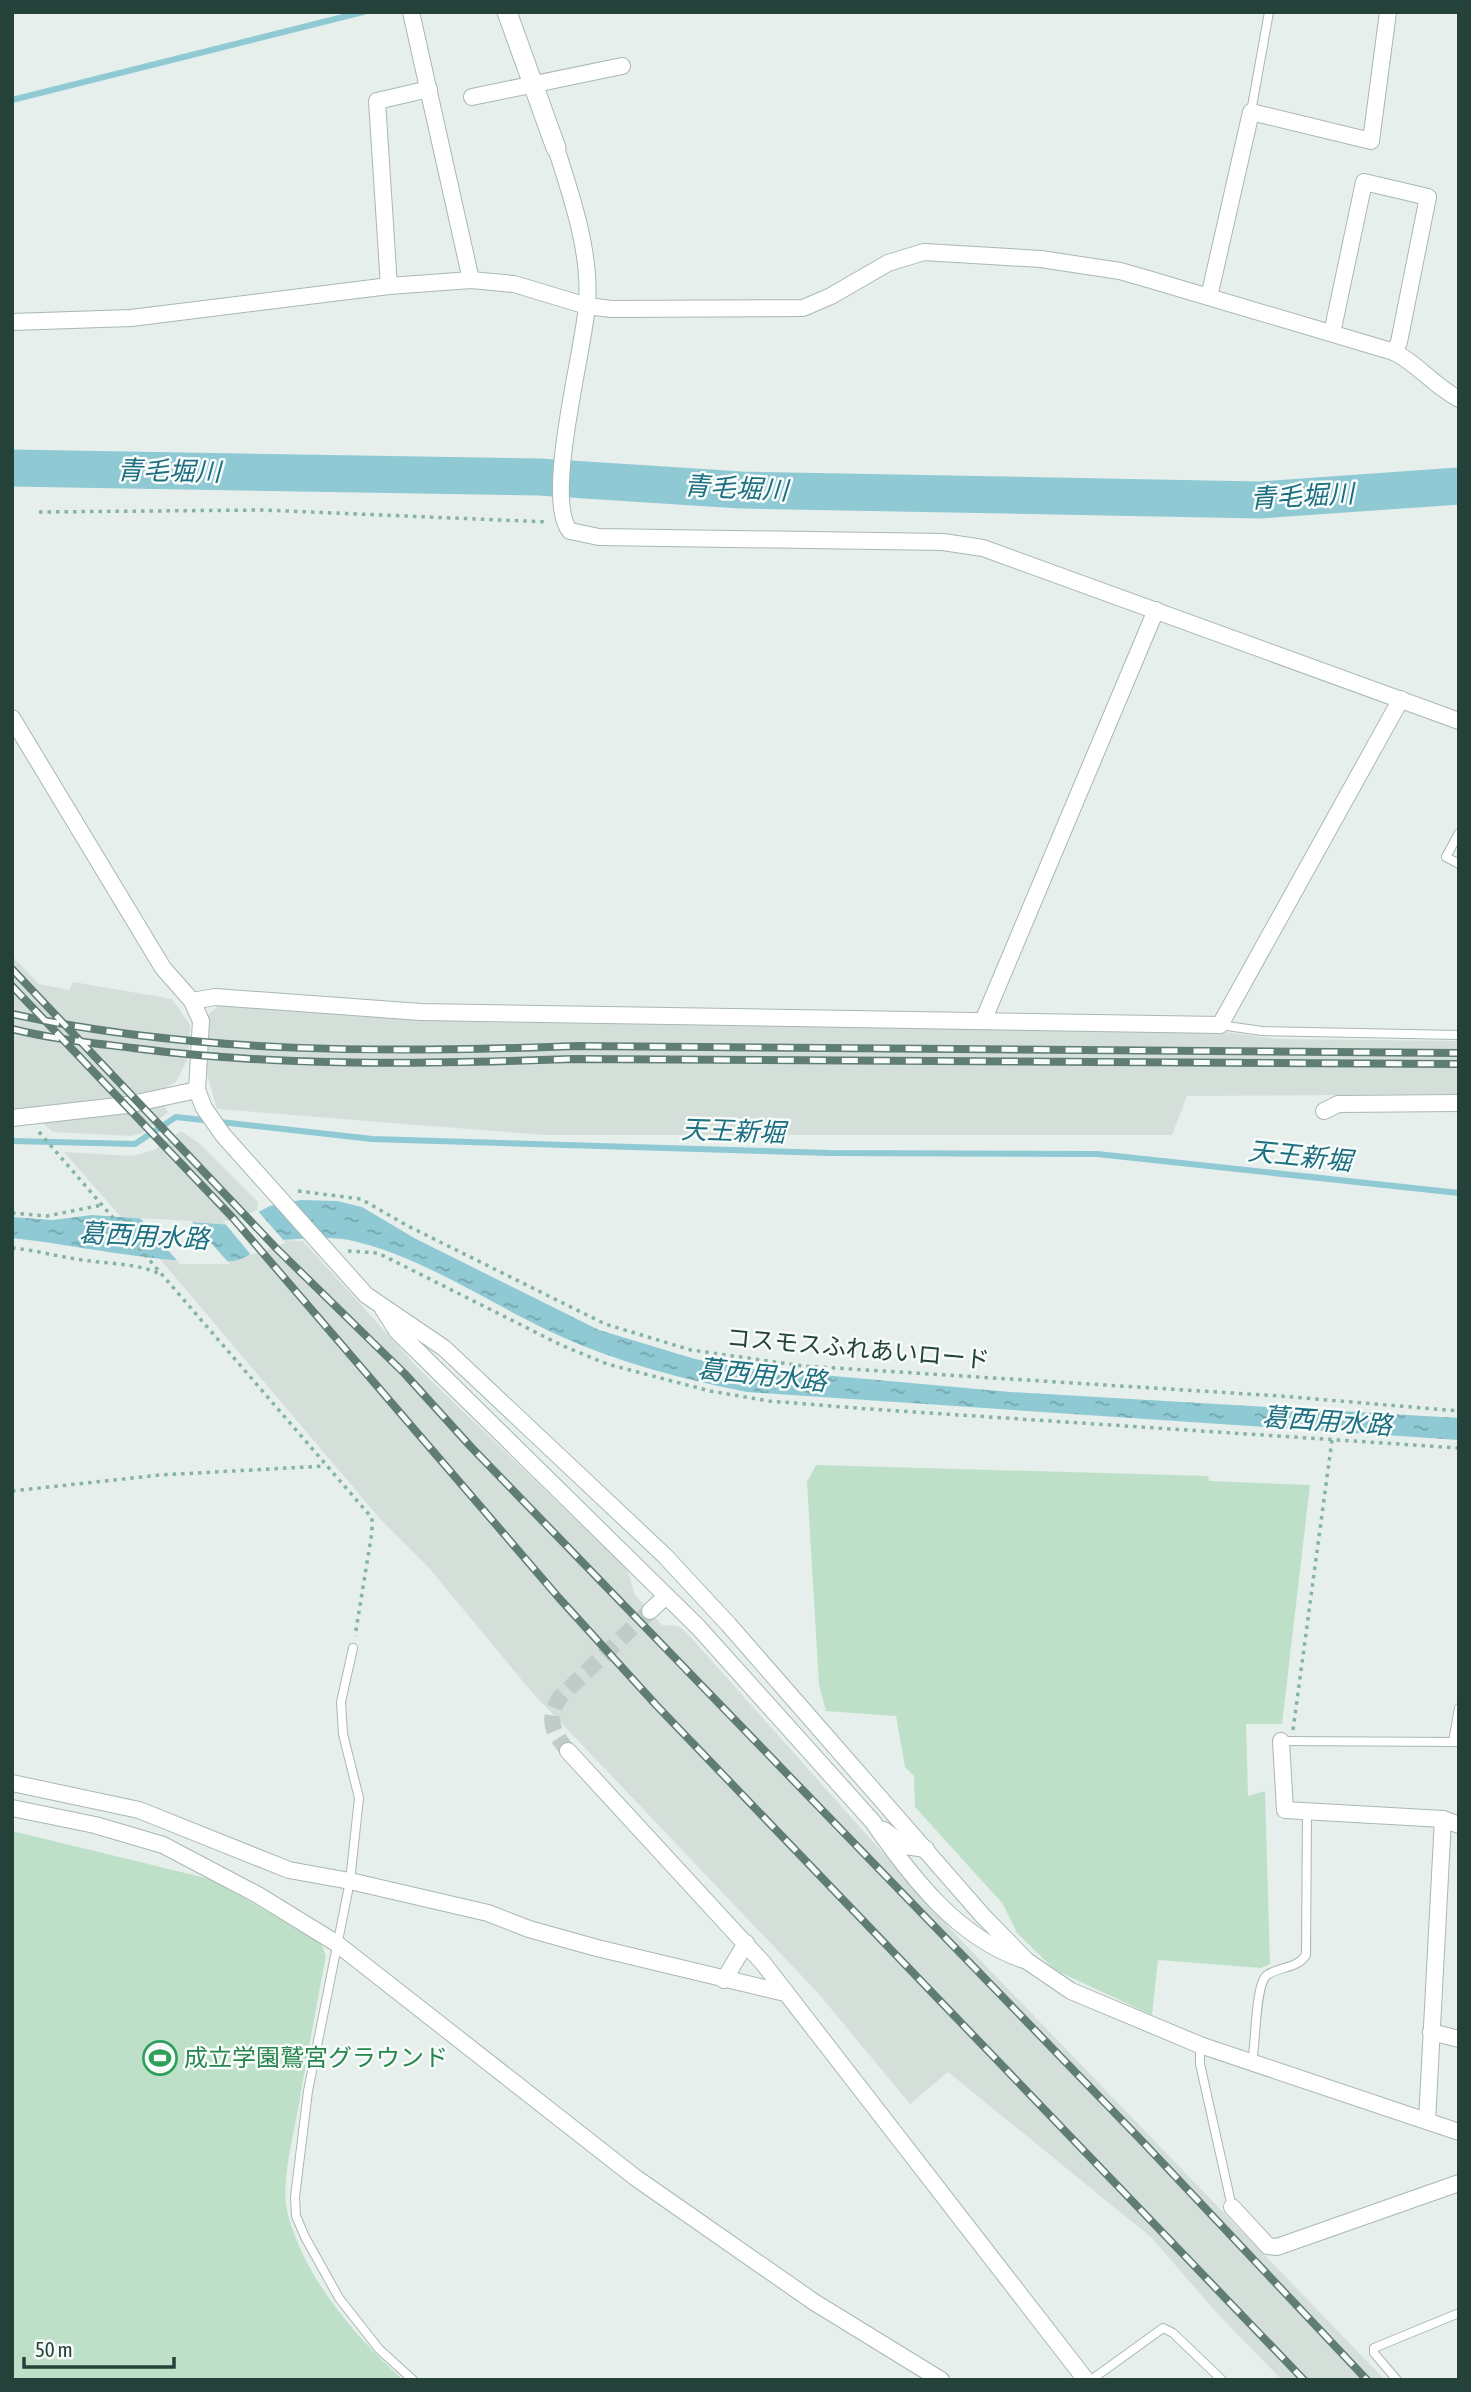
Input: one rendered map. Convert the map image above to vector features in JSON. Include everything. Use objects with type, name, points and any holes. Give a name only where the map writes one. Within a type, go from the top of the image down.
[{"type":"street","points":[[411,12],[471,280]]},
{"type":"street","points":[[508,12],[556,148],[582,239],[587,267],[587,306],[564,445],[563,519],[578,535],[965,545],[983,548],[1459,721]]},
{"type":"street","points":[[1209,297],[1251,112],[1371,141],[1388,12]]},
{"type":"street","points":[[472,97],[622,66]]},
{"type":"street","points":[[389,286],[377,101],[429,89]]},
{"type":"street","points":[[1332,333],[1364,181],[1427,197],[1399,342],[1394,352]]},
{"type":"street","points":[[12,323],[131,318],[389,286],[471,280],[514,284],[587,306],[611,309],[803,308],[831,296],[888,263],[924,252],[1041,259],[1120,271],[1394,352],[1410,360],[1434,384],[1459,399]]},
{"type":"street","points":[[983,1021],[1156,610]]},
{"type":"street","points":[[192,1001],[215,997],[421,1012],[1220,1025],[1274,923],[1401,699]]},
{"type":"street","points":[[12,718],[163,968],[192,1001],[201,1021],[197,1090],[204,1108],[223,1135],[284,1195],[332,1259],[366,1295],[444,1348],[665,1556],[1027,1961],[1071,1991],[1200,2045],[1459,2132]]},
{"type":"street","points":[[12,1118],[127,1105],[197,1090]]},
{"type":"street","points":[[1324,1111],[1338,1104],[1459,1103]]},
{"type":"street","points":[[382,1307],[397,1331],[698,1627],[873,1822],[896,1855],[957,1923],[996,1951],[1027,1961]]},
{"type":"street","points":[[650,1611],[666,1596]]},
{"type":"street","points":[[1286,1742],[1286,1810],[1443,1819],[1459,1825]]},
{"type":"street","points":[[568,1751],[746,1943],[1088,2380]]},
{"type":"street","points":[[12,1783],[139,1810],[289,1871],[350,1881],[488,1913],[543,1933],[785,1993]]},
{"type":"street","points":[[12,1808],[94,1825],[163,1845],[258,1895],[336,1944],[636,2178],[814,2302],[941,2380]]},
{"type":"street","points":[[1427,2122],[1443,1819]]},
{"type":"street","points":[[873,1822],[905,1846],[926,1849]]},
{"type":"street","points":[[724,1980],[746,1943]]},
{"type":"street","points":[[1431,2032],[1459,2039]]},
{"type":"street","points":[[1232,2207],[1268,2246],[1277,2247],[1459,2183]]},
{"type":"lane","points":[[1251,112],[1269,12]]},
{"type":"lane","points":[[1459,833],[1446,857],[1459,864]]},
{"type":"lane","points":[[1220,1025],[1262,1031],[1459,1035]]},
{"type":"lane","points":[[353,1648],[341,1702],[343,1734],[359,1798],[350,1881],[298,2157],[296,2216],[313,2256],[339,2298],[379,2349],[413,2380]]},
{"type":"lane","points":[[1286,1742],[1456,1742],[1459,1708]]},
{"type":"lane","points":[[1252,2062],[1260,1983],[1270,1973],[1299,1964],[1306,1955],[1307,1811]]},
{"type":"lane","points":[[1200,2045],[1200,2064],[1232,2207]]},
{"type":"lane","points":[[1397,2380],[1374,2353],[1374,2348],[1459,2313]]},
{"type":"lane","points":[[1088,2380],[1163,2328],[1173,2333],[1222,2380]]},
{"type":"path","points":[[39,512],[263,510],[563,519]]},
{"type":"path","points":[[33,1125],[372,1518],[373,1532],[353,1648]]},
{"type":"path","name":"コスモスふれあいロード","points":[[284,1195],[360,1199],[408,1226],[605,1324],[691,1350],[803,1366],[1280,1395],[1459,1411]]},
{"type":"path","points":[[12,1213],[47,1216],[102,1205]]},
{"type":"path","points":[[12,1248],[50,1252],[79,1260],[144,1267],[160,1274]]},
{"type":"path","points":[[332,1259],[351,1250],[379,1253],[561,1345],[607,1364],[710,1391],[769,1401],[1459,1448]]},
{"type":"path","points":[[1286,1742],[1332,1440]]},
{"type":"path","points":[[12,1491],[160,1475],[325,1466]]},
{"type":"shaded area","points":[[12,956],[39,984],[69,990],[73,982],[172,999],[190,1025],[188,1058],[176,1082],[151,1096],[12,1111]]},
{"type":"shaded area","points":[[220,1004],[472,1022],[1224,1032],[1276,1039],[1459,1041],[1459,1094],[1187,1096],[1172,1135],[544,1135],[217,1109],[205,1067],[208,1015]]},
{"type":"shaded area","points":[[163,1105],[168,1112],[142,1133],[131,1136],[53,1132],[43,1123]]},
{"type":"shaded area","points":[[181,1131],[200,1144],[258,1202],[257,1214],[234,1225],[121,1217],[64,1152],[132,1156],[154,1150]]},
{"type":"shaded area","points":[[281,1240],[303,1241],[419,1369],[627,1569],[635,1595],[662,1625],[678,1626],[687,1633],[957,1936],[1385,2380],[1282,2380],[1215,2311],[1152,2238],[948,2072],[910,2104],[818,1993],[530,1690],[430,1569],[381,1520],[159,1258],[237,1261],[246,1253]]},
{"type":"green space","points":[[816,1465],[1208,1476],[1209,1481],[1310,1485],[1282,1724],[1246,1724],[1248,1796],[1265,1791],[1270,1964],[1261,1968],[1158,1960],[1152,2015],[1055,1970],[1017,1933],[1003,1904],[915,1807],[914,1776],[905,1767],[896,1716],[826,1711],[819,1685],[807,1482]]},
{"type":"green space","name":"成立学園鷲宮グラウンド","points":[[12,1831],[210,1879],[320,1941],[326,1956],[288,2162],[285,2190],[288,2215],[307,2262],[334,2305],[367,2345],[403,2380],[12,2380]]},
{"type":"water","name":"葛西用水路","points":[[301,1200],[337,1201],[362,1207],[416,1239],[599,1330],[695,1359],[744,1368],[1010,1392],[1459,1418],[1459,1440],[747,1392],[652,1369],[583,1346],[534,1324],[430,1269],[376,1247],[349,1240],[281,1240],[238,1260],[205,1261],[150,1258],[12,1238],[12,1217],[52,1220],[92,1215],[233,1225],[270,1206]]},
{"type":"pier","points":[[257,1210],[286,1243],[251,1255],[222,1220],[233,1221]]},
{"type":"pier","points":[[140,1218],[191,1221],[230,1264],[180,1264]]},
{"type":"waterway","points":[[12,100],[363,12]]},
{"type":"waterway","name":"青毛堀川","points":[[12,468],[539,477],[741,490],[1260,500],[1459,486]]},
{"type":"waterway","name":"天王新堀","points":[[12,1141],[135,1144],[176,1117],[372,1139],[830,1153],[1097,1154],[1459,1193]]},
{"type":"tunnel","points":[[568,1751],[558,1737],[552,1719],[560,1697],[650,1611]]},
{"type":"railway","points":[[12,969],[276,1248],[405,1374],[471,1447],[1140,2139],[1367,2380]]},
{"type":"railway","points":[[12,986],[232,1217],[559,1598],[657,1706],[1304,2380]]},
{"type":"railway","points":[[12,1014],[152,1037],[293,1048],[435,1050],[577,1046],[1459,1053]]},
{"type":"railway","points":[[12,1029],[72,1040],[188,1054],[298,1061],[463,1062],[573,1059],[1459,1064]]},
{"type":"place","name":"成立学園鷲宮グラウンド","points":[[160,2058]]}]
